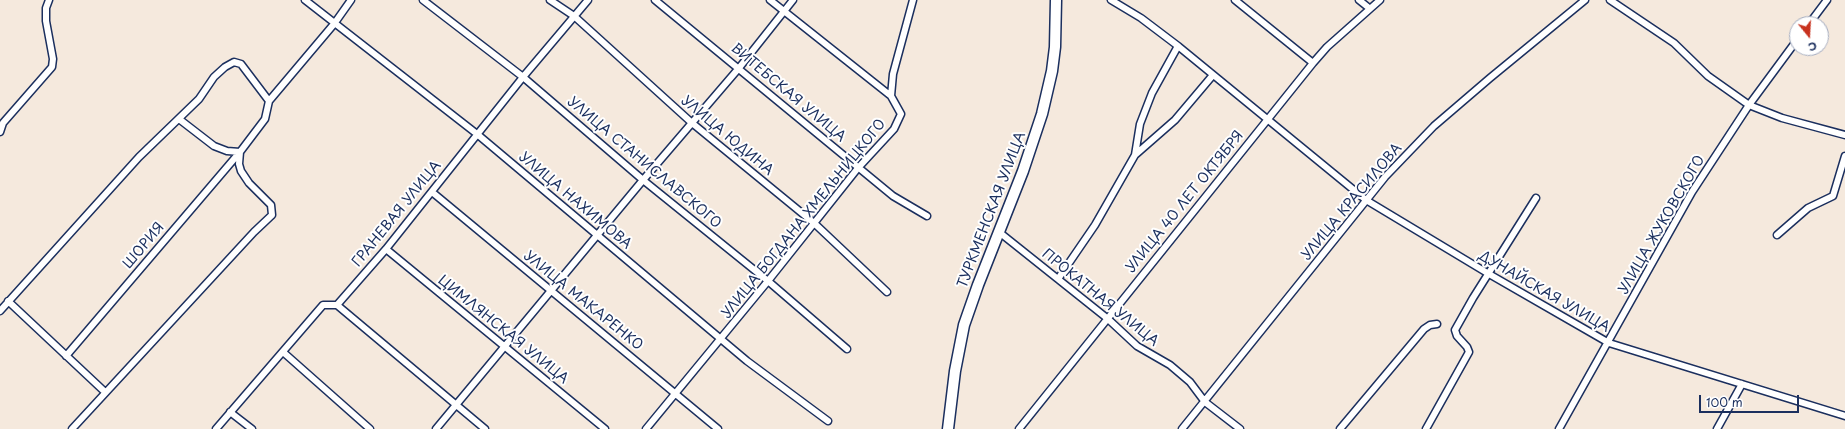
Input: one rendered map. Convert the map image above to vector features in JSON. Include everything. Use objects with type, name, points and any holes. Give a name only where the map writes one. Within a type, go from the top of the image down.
[{"type":"main road","name":"ТУРКМЕНСКАЯ УЛИЦА","points":[[948,429],[954,371],[964,326],[1035,137],[1047,93],[1055,47],[1056,0]]},
{"type":"street","points":[[0,132],[3,123],[52,67],[53,59],[46,21],[46,8],[48,0]]},
{"type":"street","name":"УЛИЦА НАХИМОВА","points":[[305,0],[477,134],[597,236],[721,337],[747,361],[828,421]]},
{"type":"street","points":[[0,310],[140,157],[199,100],[219,72],[234,62],[241,64],[269,101],[334,24],[351,0]]},
{"type":"street","name":"УЛИЦА СТАНИСЛАВСКОГО","points":[[423,0],[523,77],[643,180],[768,281],[846,349]]},
{"type":"street","name":"УЛИЦА ЮДИНА","points":[[550,0],[574,16],[692,123],[814,223],[887,292]]},
{"type":"street","name":"ГРАНЕВАЯ УЛИЦА","points":[[337,306],[386,249],[523,77],[588,0]]},
{"type":"street","name":"ВИТЕБСКАЯ УЛИЦА","points":[[655,0],[893,196],[927,216]]},
{"type":"street","points":[[770,0],[891,96]]},
{"type":"street","points":[[436,429],[504,346],[552,292],[643,180],[739,68],[793,0]]},
{"type":"street","points":[[891,96],[892,74],[913,0]]},
{"type":"street","name":"ДУНАЙСКАЯ УЛИЦА","points":[[1111,0],[1141,18],[1178,46],[1266,120],[1366,200],[1489,274],[1609,343],[1845,416]]},
{"type":"street","points":[[1235,0],[1313,63]]},
{"type":"street","points":[[1359,0],[1369,8]]},
{"type":"street","name":"УЛИЦА 40 ЛЕТ ОКТЯБРЯ","points":[[1019,429],[1313,63],[1327,47],[1369,8],[1380,0]]},
{"type":"street","name":"УЛИЦА КРАСИЛОВА","points":[[1182,429],[1385,177],[1434,126],[1585,0]]},
{"type":"street","points":[[1610,0],[1674,43],[1708,76],[1749,105],[1782,118],[1845,135]]},
{"type":"street","points":[[1815,16],[1827,0]]},
{"type":"street","points":[[1135,155],[1140,124],[1152,93],[1178,46]]},
{"type":"street","name":"УЛИЦА ЖУКОВСКОГО","points":[[1559,429],[1609,343],[1692,192],[1749,105],[1789,51]]},
{"type":"street","points":[[1058,279],[1095,224],[1135,155],[1175,120],[1213,75]]},
{"type":"street","name":"УЛИЦА БОГДАНА ХМЕЛЬНИЦКОГО","points":[[646,429],[768,281],[858,168],[899,122],[901,114],[891,96]]},
{"type":"street","name":"ШОРИЯ","points":[[66,356],[240,152],[265,119],[269,101]]},
{"type":"street","points":[[72,429],[272,215],[271,205],[248,183],[241,171],[239,164],[240,152],[227,151],[214,146],[180,118]]},
{"type":"street","points":[[1777,234],[1808,208],[1833,196],[1845,156]]},
{"type":"street","name":"УЛИЦА МАКАРЕНКО","points":[[432,192],[677,393],[718,429]]},
{"type":"street","points":[[1426,429],[1469,352],[1467,347],[1457,336],[1455,330],[1536,198]]},
{"type":"street","name":"ПРОКАТНАЯ УЛИЦА","points":[[999,232],[1108,319],[1136,346],[1170,365],[1190,382],[1205,402],[1240,429]]},
{"type":"street","name":"ЦИМЛЯНСКАЯ УЛИЦА","points":[[386,249],[605,429]]},
{"type":"street","points":[[8,301],[105,392]]},
{"type":"street","points":[[216,429],[323,305],[337,306],[485,429]]},
{"type":"street","points":[[1340,429],[1424,329],[1430,325],[1437,324]]},
{"type":"street","points":[[283,352],[370,429]]},
{"type":"street","points":[[1717,429],[1742,384]]},
{"type":"street","points":[[230,412],[252,429]]}]
